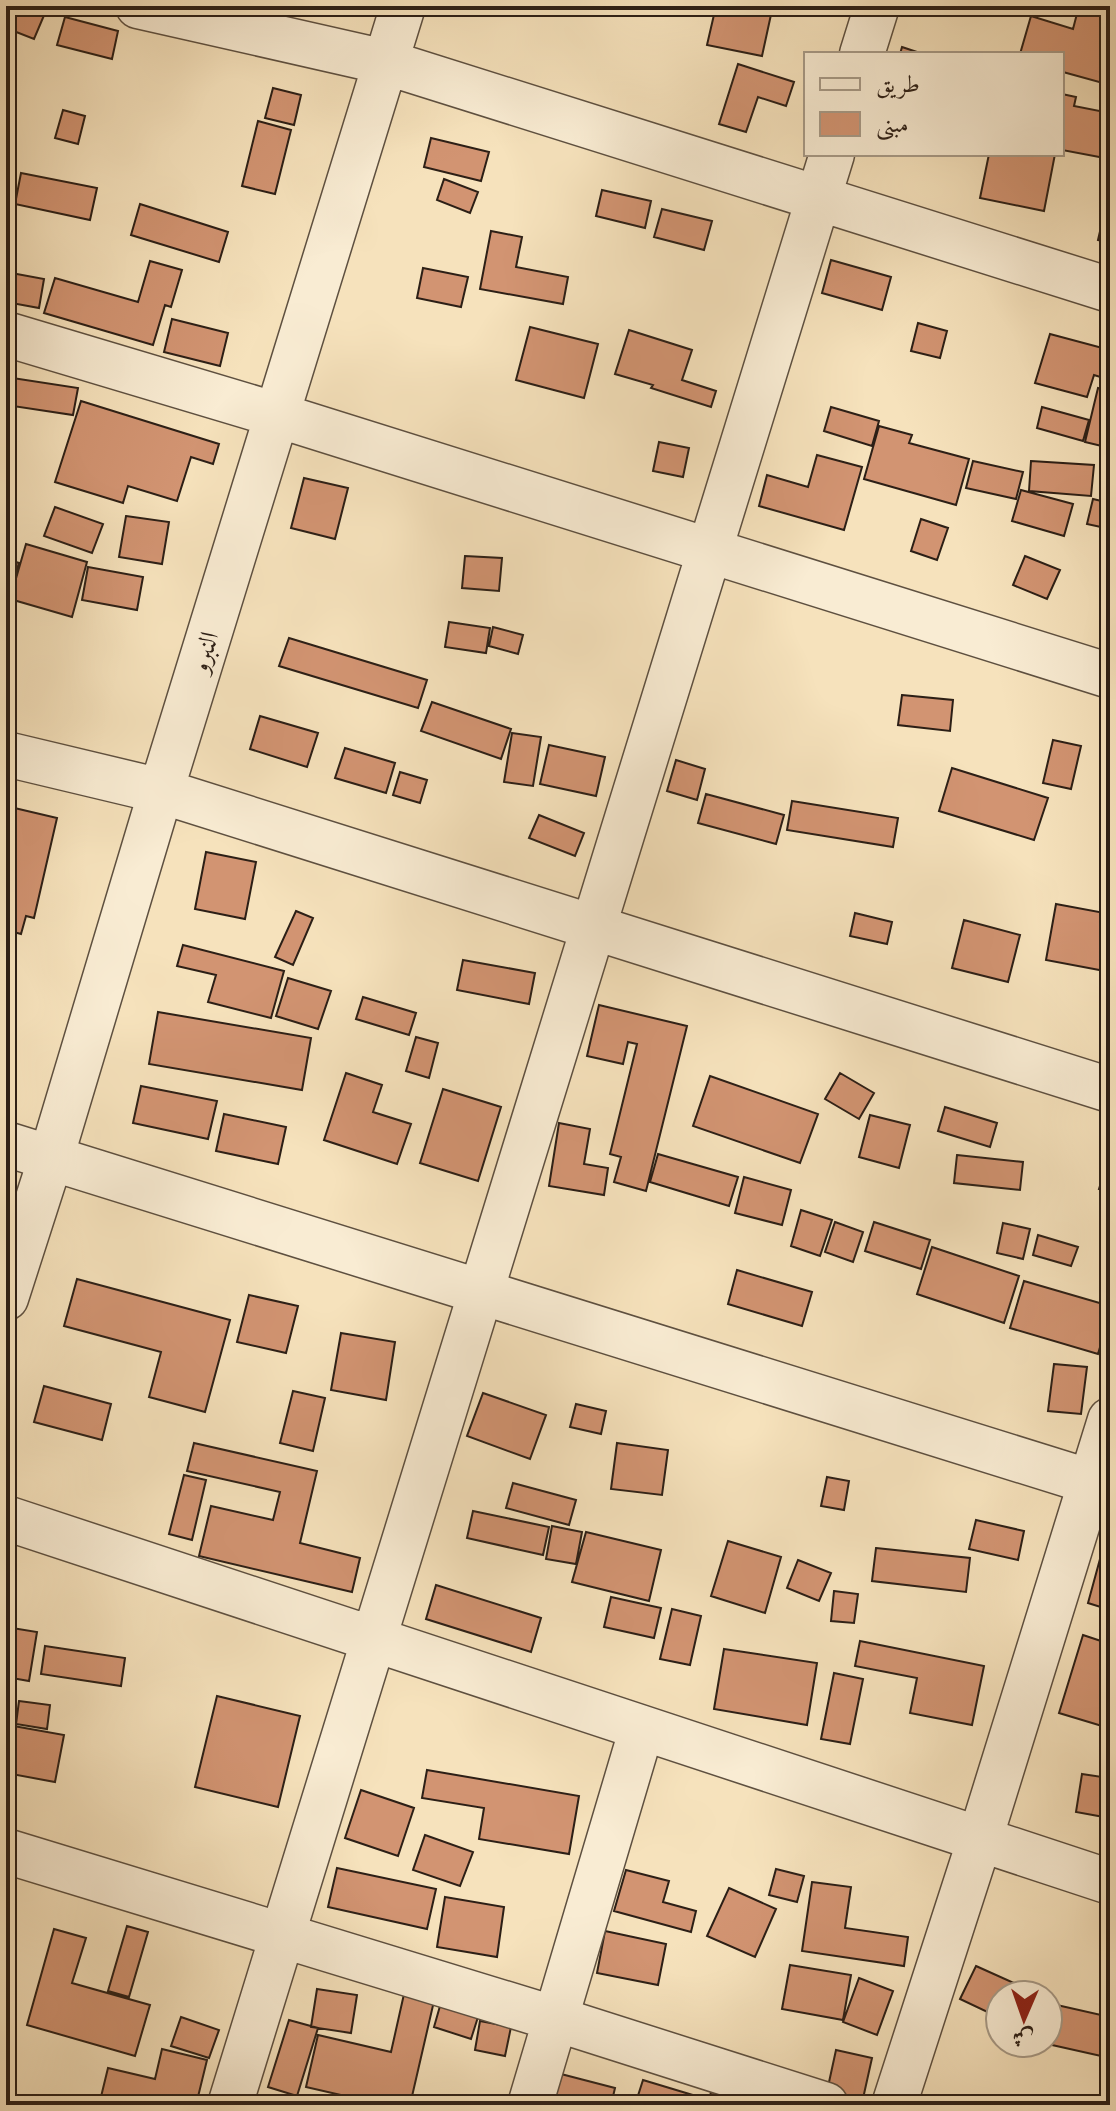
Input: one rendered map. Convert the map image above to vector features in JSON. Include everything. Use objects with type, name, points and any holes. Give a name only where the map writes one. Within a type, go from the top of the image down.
[{"type":"street","points":[[138,6],[385,62],[1110,290]]},
{"type":"street","name":"النبرو","points":[[6,1298],[403,6]]},
{"type":"street","points":[[863,52],[877,6]]},
{"type":"street","points":[[230,2105],[831,156]]},
{"type":"street","points":[[6,334],[277,415],[1110,676]]},
{"type":"street","points":[[6,754],[161,791],[1110,1090]]},
{"type":"street","points":[[6,1144],[1100,1485]]},
{"type":"street","points":[[894,2105],[1100,1485],[1110,1420]]},
{"type":"street","points":[[6,1518],[1110,1882]]},
{"type":"street","points":[[530,2105],[642,1728]]},
{"type":"street","points":[[6,1851],[826,2105]]},
{"type":"building","points":[[6,6],[26,6],[45,13],[34,39],[6,28]]},
{"type":"building","points":[[716,6],[752,6],[772,10],[762,56],[707,45]]},
{"type":"building","points":[[1079,6],[1110,6],[1106,21],[1110,22],[1110,85],[1064,72],[1064,52],[1021,52],[1031,16],[1073,29]]},
{"type":"building","points":[[65,17],[118,31],[112,59],[57,45]]},
{"type":"building","points":[[902,47],[917,52],[901,52]]},
{"type":"building","points":[[738,64],[794,82],[786,106],[758,97],[746,132],[719,124]]},
{"type":"building","points":[[273,88],[301,95],[294,125],[265,118]]},
{"type":"building","points":[[1064,94],[1076,97],[1074,106],[1110,113],[1110,159],[1064,150]]},
{"type":"building","points":[[6,99],[13,100],[6,143]]},
{"type":"building","points":[[63,110],[85,116],[78,144],[55,138]]},
{"type":"building","points":[[258,121],[291,130],[275,194],[242,186]]},
{"type":"building","points":[[431,138],[489,152],[481,181],[424,167]]},
{"type":"building","points":[[989,156],[1055,156],[1044,211],[980,198]]},
{"type":"building","points":[[21,173],[97,188],[90,220],[15,204]]},
{"type":"building","points":[[444,179],[478,192],[470,213],[437,200]]},
{"type":"building","points":[[602,190],[651,201],[645,228],[596,216]]},
{"type":"building","points":[[1107,201],[1110,202],[1110,243],[1098,240]]},
{"type":"building","points":[[140,204],[228,232],[219,262],[131,235]]},
{"type":"building","points":[[662,209],[712,221],[704,250],[654,237]]},
{"type":"building","points":[[491,231],[522,237],[516,267],[568,277],[563,304],[480,289]]},
{"type":"building","points":[[831,260],[891,277],[882,310],[822,293]]},
{"type":"building","points":[[150,261],[182,270],[171,307],[165,305],[153,345],[44,313],[55,278],[138,302]]},
{"type":"building","points":[[423,268],[468,277],[461,307],[417,298]]},
{"type":"building","points":[[6,272],[44,279],[39,308],[6,302]]},
{"type":"building","points":[[172,319],[228,333],[220,366],[164,352]]},
{"type":"building","points":[[918,323],[947,331],[940,358],[911,351]]},
{"type":"building","points":[[530,327],[598,344],[584,398],[516,380]]},
{"type":"building","points":[[629,330],[692,350],[682,380],[716,391],[711,407],[615,374]]},
{"type":"building","points":[[1050,334],[1110,350],[1110,380],[1094,375],[1087,397],[1035,383]]},
{"type":"building","points":[[6,377],[78,388],[73,415],[6,405]]},
{"type":"building","points":[[1098,388],[1110,391],[1110,448],[1085,442]]},
{"type":"building","points":[[81,401],[219,444],[213,464],[191,457],[177,501],[128,486],[123,503],[55,482]]},
{"type":"building","points":[[831,407],[879,421],[872,446],[824,431]]},
{"type":"building","points":[[1042,407],[1089,420],[1083,441],[1037,428]]},
{"type":"building","points":[[879,426],[912,435],[909,443],[969,459],[956,505],[864,479]]},
{"type":"building","points":[[659,442],[689,448],[683,477],[653,471]]},
{"type":"building","points":[[817,455],[862,467],[844,530],[759,506],[767,475],[808,487]]},
{"type":"building","points":[[973,461],[1023,472],[1016,499],[966,488]]},
{"type":"building","points":[[1031,461],[1094,465],[1091,496],[1029,491]]},
{"type":"building","points":[[304,478],[348,488],[335,539],[291,528]]},
{"type":"building","points":[[1021,490],[1073,504],[1064,536],[1012,521]]},
{"type":"building","points":[[1093,499],[1110,503],[1110,529],[1087,524]]},
{"type":"building","points":[[55,507],[103,524],[92,553],[44,536]]},
{"type":"building","points":[[126,516],[169,522],[162,564],[119,557]]},
{"type":"building","points":[[921,519],[948,528],[937,560],[911,551]]},
{"type":"building","points":[[26,544],[87,562],[72,617],[10,599]]},
{"type":"building","points":[[465,556],[502,558],[499,591],[462,588]]},
{"type":"building","points":[[1025,556],[1060,570],[1047,599],[1013,585]]},
{"type":"building","points":[[6,559],[19,563],[6,602]]},
{"type":"building","points":[[88,567],[143,577],[137,610],[82,600]]},
{"type":"building","points":[[1110,594],[1110,618],[1103,616]]},
{"type":"building","points":[[449,622],[490,628],[486,653],[445,647]]},
{"type":"building","points":[[493,627],[523,635],[518,654],[489,646]]},
{"type":"building","points":[[289,638],[427,680],[418,708],[279,666]]},
{"type":"building","points":[[902,695],[953,700],[950,731],[898,725]]},
{"type":"building","points":[[432,702],[511,729],[501,759],[421,731]]},
{"type":"building","points":[[260,716],[318,733],[307,767],[250,749]]},
{"type":"building","points":[[512,733],[541,737],[533,786],[504,782]]},
{"type":"building","points":[[1053,740],[1081,746],[1071,789],[1043,783]]},
{"type":"building","points":[[549,745],[605,757],[596,796],[540,784]]},
{"type":"building","points":[[345,748],[395,763],[386,793],[335,778]]},
{"type":"building","points":[[676,760],[705,769],[697,800],[667,791]]},
{"type":"building","points":[[952,768],[1048,798],[1034,840],[939,811]]},
{"type":"building","points":[[400,772],[427,780],[420,803],[393,795]]},
{"type":"building","points":[[706,794],[784,815],[776,844],[698,823]]},
{"type":"building","points":[[792,801],[898,818],[893,847],[787,830]]},
{"type":"building","points":[[6,806],[57,818],[34,918],[26,916],[21,934],[6,930]]},
{"type":"building","points":[[539,815],[584,833],[575,856],[529,838]]},
{"type":"building","points":[[206,852],[256,862],[245,919],[195,909]]},
{"type":"building","points":[[1056,904],[1110,914],[1110,972],[1046,960]]},
{"type":"building","points":[[296,911],[313,918],[293,965],[275,957]]},
{"type":"building","points":[[855,913],[892,922],[887,944],[850,936]]},
{"type":"building","points":[[964,920],[1020,935],[1008,982],[952,968]]},
{"type":"building","points":[[183,945],[284,971],[271,1018],[208,1002],[216,975],[177,966]]},
{"type":"building","points":[[463,960],[535,973],[529,1004],[457,990]]},
{"type":"building","points":[[288,978],[331,991],[318,1029],[276,1016]]},
{"type":"building","points":[[363,997],[416,1013],[409,1035],[356,1019]]},
{"type":"building","points":[[599,1005],[687,1026],[646,1191],[614,1182],[621,1157],[610,1154],[637,1044],[628,1042],[623,1064],[587,1056]]},
{"type":"building","points":[[158,1012],[311,1038],[302,1090],[149,1064]]},
{"type":"building","points":[[416,1037],[438,1043],[429,1078],[406,1071]]},
{"type":"building","points":[[346,1073],[382,1085],[373,1112],[411,1124],[397,1164],[324,1140]]},
{"type":"building","points":[[840,1073],[874,1093],[859,1119],[825,1099]]},
{"type":"building","points":[[710,1076],[818,1114],[800,1163],[693,1126]]},
{"type":"building","points":[[141,1086],[217,1101],[208,1139],[133,1123]]},
{"type":"building","points":[[443,1089],[501,1107],[478,1181],[420,1163]]},
{"type":"building","points":[[945,1107],[997,1123],[990,1147],[938,1131]]},
{"type":"building","points":[[224,1114],[286,1127],[278,1164],[216,1151]]},
{"type":"building","points":[[870,1115],[910,1125],[899,1168],[859,1157]]},
{"type":"building","points":[[559,1123],[590,1129],[584,1164],[608,1168],[604,1195],[549,1186]]},
{"type":"building","points":[[658,1154],[738,1177],[729,1206],[650,1182]]},
{"type":"building","points":[[957,1155],[1023,1162],[1020,1190],[954,1183]]},
{"type":"building","points":[[1110,1157],[1110,1192],[1099,1189]]},
{"type":"building","points":[[744,1177],[791,1190],[782,1225],[735,1213]]},
{"type":"building","points":[[801,1210],[832,1220],[820,1256],[791,1246]]},
{"type":"building","points":[[835,1222],[863,1232],[853,1262],[825,1252]]},
{"type":"building","points":[[874,1222],[930,1240],[921,1269],[865,1251]]},
{"type":"building","points":[[1003,1223],[1030,1229],[1023,1259],[997,1253]]},
{"type":"building","points":[[1038,1235],[1078,1247],[1071,1266],[1033,1255]]},
{"type":"building","points":[[932,1247],[1019,1276],[1004,1323],[917,1294]]},
{"type":"building","points":[[737,1270],[812,1292],[802,1326],[728,1304]]},
{"type":"building","points":[[77,1279],[230,1320],[205,1412],[149,1397],[161,1352],[64,1326]]},
{"type":"building","points":[[1024,1281],[1110,1306],[1098,1354],[1010,1328]]},
{"type":"building","points":[[249,1295],[298,1306],[286,1353],[237,1342]]},
{"type":"building","points":[[341,1333],[395,1342],[386,1400],[331,1390]]},
{"type":"building","points":[[1054,1364],[1087,1367],[1081,1414],[1048,1411]]},
{"type":"building","points":[[44,1386],[111,1404],[102,1440],[34,1422]]},
{"type":"building","points":[[293,1391],[325,1398],[313,1451],[280,1443]]},
{"type":"building","points":[[483,1393],[546,1415],[530,1459],[467,1436]]},
{"type":"building","points":[[576,1404],[606,1411],[601,1434],[570,1427]]},
{"type":"building","points":[[194,1443],[317,1471],[300,1543],[360,1558],[352,1592],[199,1556],[211,1506],[273,1520],[280,1492],[187,1471]]},
{"type":"building","points":[[617,1443],[668,1450],[662,1495],[611,1489]]},
{"type":"building","points":[[184,1475],[206,1480],[192,1540],[169,1534]]},
{"type":"building","points":[[827,1477],[849,1481],[844,1510],[821,1506]]},
{"type":"building","points":[[513,1483],[576,1500],[569,1525],[506,1508]]},
{"type":"building","points":[[473,1511],[549,1527],[543,1555],[467,1538]]},
{"type":"building","points":[[976,1520],[1024,1531],[1018,1560],[969,1549]]},
{"type":"building","points":[[552,1526],[582,1532],[576,1564],[546,1559]]},
{"type":"building","points":[[586,1532],[661,1550],[649,1601],[572,1582]]},
{"type":"building","points":[[728,1541],[781,1557],[765,1613],[711,1596]]},
{"type":"building","points":[[876,1548],[970,1558],[966,1592],[872,1581]]},
{"type":"building","points":[[1100,1559],[1110,1562],[1110,1610],[1088,1603]]},
{"type":"building","points":[[798,1560],[831,1573],[819,1601],[787,1588]]},
{"type":"building","points":[[436,1585],[541,1618],[531,1652],[426,1619]]},
{"type":"building","points":[[834,1591],[858,1594],[854,1623],[831,1621]]},
{"type":"building","points":[[611,1597],[661,1608],[654,1638],[604,1627]]},
{"type":"building","points":[[672,1609],[701,1616],[690,1665],[660,1659]]},
{"type":"building","points":[[6,1627],[37,1632],[29,1681],[6,1677]]},
{"type":"building","points":[[1083,1635],[1110,1644],[1110,1702],[1102,1726],[1059,1713]]},
{"type":"building","points":[[860,1641],[984,1666],[972,1725],[910,1713],[917,1678],[855,1666]]},
{"type":"building","points":[[45,1646],[125,1658],[121,1686],[41,1674]]},
{"type":"building","points":[[724,1649],[817,1663],[807,1725],[714,1709]]},
{"type":"building","points":[[834,1673],[863,1679],[850,1744],[821,1739]]},
{"type":"building","points":[[217,1696],[300,1716],[278,1807],[195,1787]]},
{"type":"building","points":[[19,1701],[50,1705],[47,1729],[16,1724]]},
{"type":"building","points":[[8,1725],[64,1735],[55,1782],[6,1773]]},
{"type":"building","points":[[427,1770],[579,1796],[569,1854],[479,1839],[484,1808],[422,1798]]},
{"type":"building","points":[[1082,1774],[1109,1778],[1104,1817],[1076,1812]]},
{"type":"building","points":[[361,1790],[414,1808],[398,1856],[345,1838]]},
{"type":"building","points":[[425,1835],[473,1852],[460,1886],[413,1870]]},
{"type":"building","points":[[337,1868],[436,1889],[427,1929],[328,1907]]},
{"type":"building","points":[[776,1869],[804,1876],[797,1902],[769,1895]]},
{"type":"building","points":[[626,1870],[669,1881],[663,1902],[696,1911],[691,1932],[614,1911]]},
{"type":"building","points":[[812,1882],[851,1887],[845,1928],[908,1937],[904,1966],[802,1951]]},
{"type":"building","points":[[729,1888],[776,1909],[755,1957],[707,1936]]},
{"type":"building","points":[[445,1897],[504,1907],[497,1957],[437,1947]]},
{"type":"building","points":[[127,1926],[148,1932],[129,1997],[108,1991]]},
{"type":"building","points":[[54,1929],[86,1938],[72,1983],[150,2005],[135,2056],[27,2025]]},
{"type":"building","points":[[605,1931],[666,1944],[658,1985],[597,1973]]},
{"type":"building","points":[[790,1965],[851,1975],[843,2020],[782,2009]]},
{"type":"building","points":[[976,1966],[1005,1979],[984,1979],[984,2010],[960,1999]]},
{"type":"building","points":[[859,1978],[893,1991],[877,2035],[843,2022]]},
{"type":"building","points":[[317,1989],[357,1995],[351,2033],[311,2027]]},
{"type":"building","points":[[404,1994],[434,2001],[410,2105],[376,2105],[306,2087],[318,2035],[391,2052]]},
{"type":"building","points":[[6,2004],[15,2006],[10,2031],[6,2030]]},
{"type":"building","points":[[440,2006],[478,2017],[471,2039],[434,2027]]},
{"type":"building","points":[[1064,2007],[1110,2017],[1110,2058],[1064,2048]]},
{"type":"building","points":[[181,2017],[219,2030],[209,2058],[171,2046]]},
{"type":"building","points":[[289,2020],[318,2028],[297,2096],[268,2087]]},
{"type":"building","points":[[480,2021],[511,2027],[505,2056],[475,2050]]},
{"type":"building","points":[[162,2049],[207,2060],[196,2105],[145,2105],[121,2099],[119,2105],[99,2105],[108,2068],[155,2079]]},
{"type":"building","points":[[836,2050],[872,2058],[862,2103],[826,2096]]},
{"type":"building","points":[[561,2074],[615,2088],[611,2105],[553,2105]]},
{"type":"building","points":[[643,2080],[706,2099],[705,2105],[635,2105]]},
{"type":"building","points":[[711,2092],[737,2099],[735,2105],[708,2105]]}]
